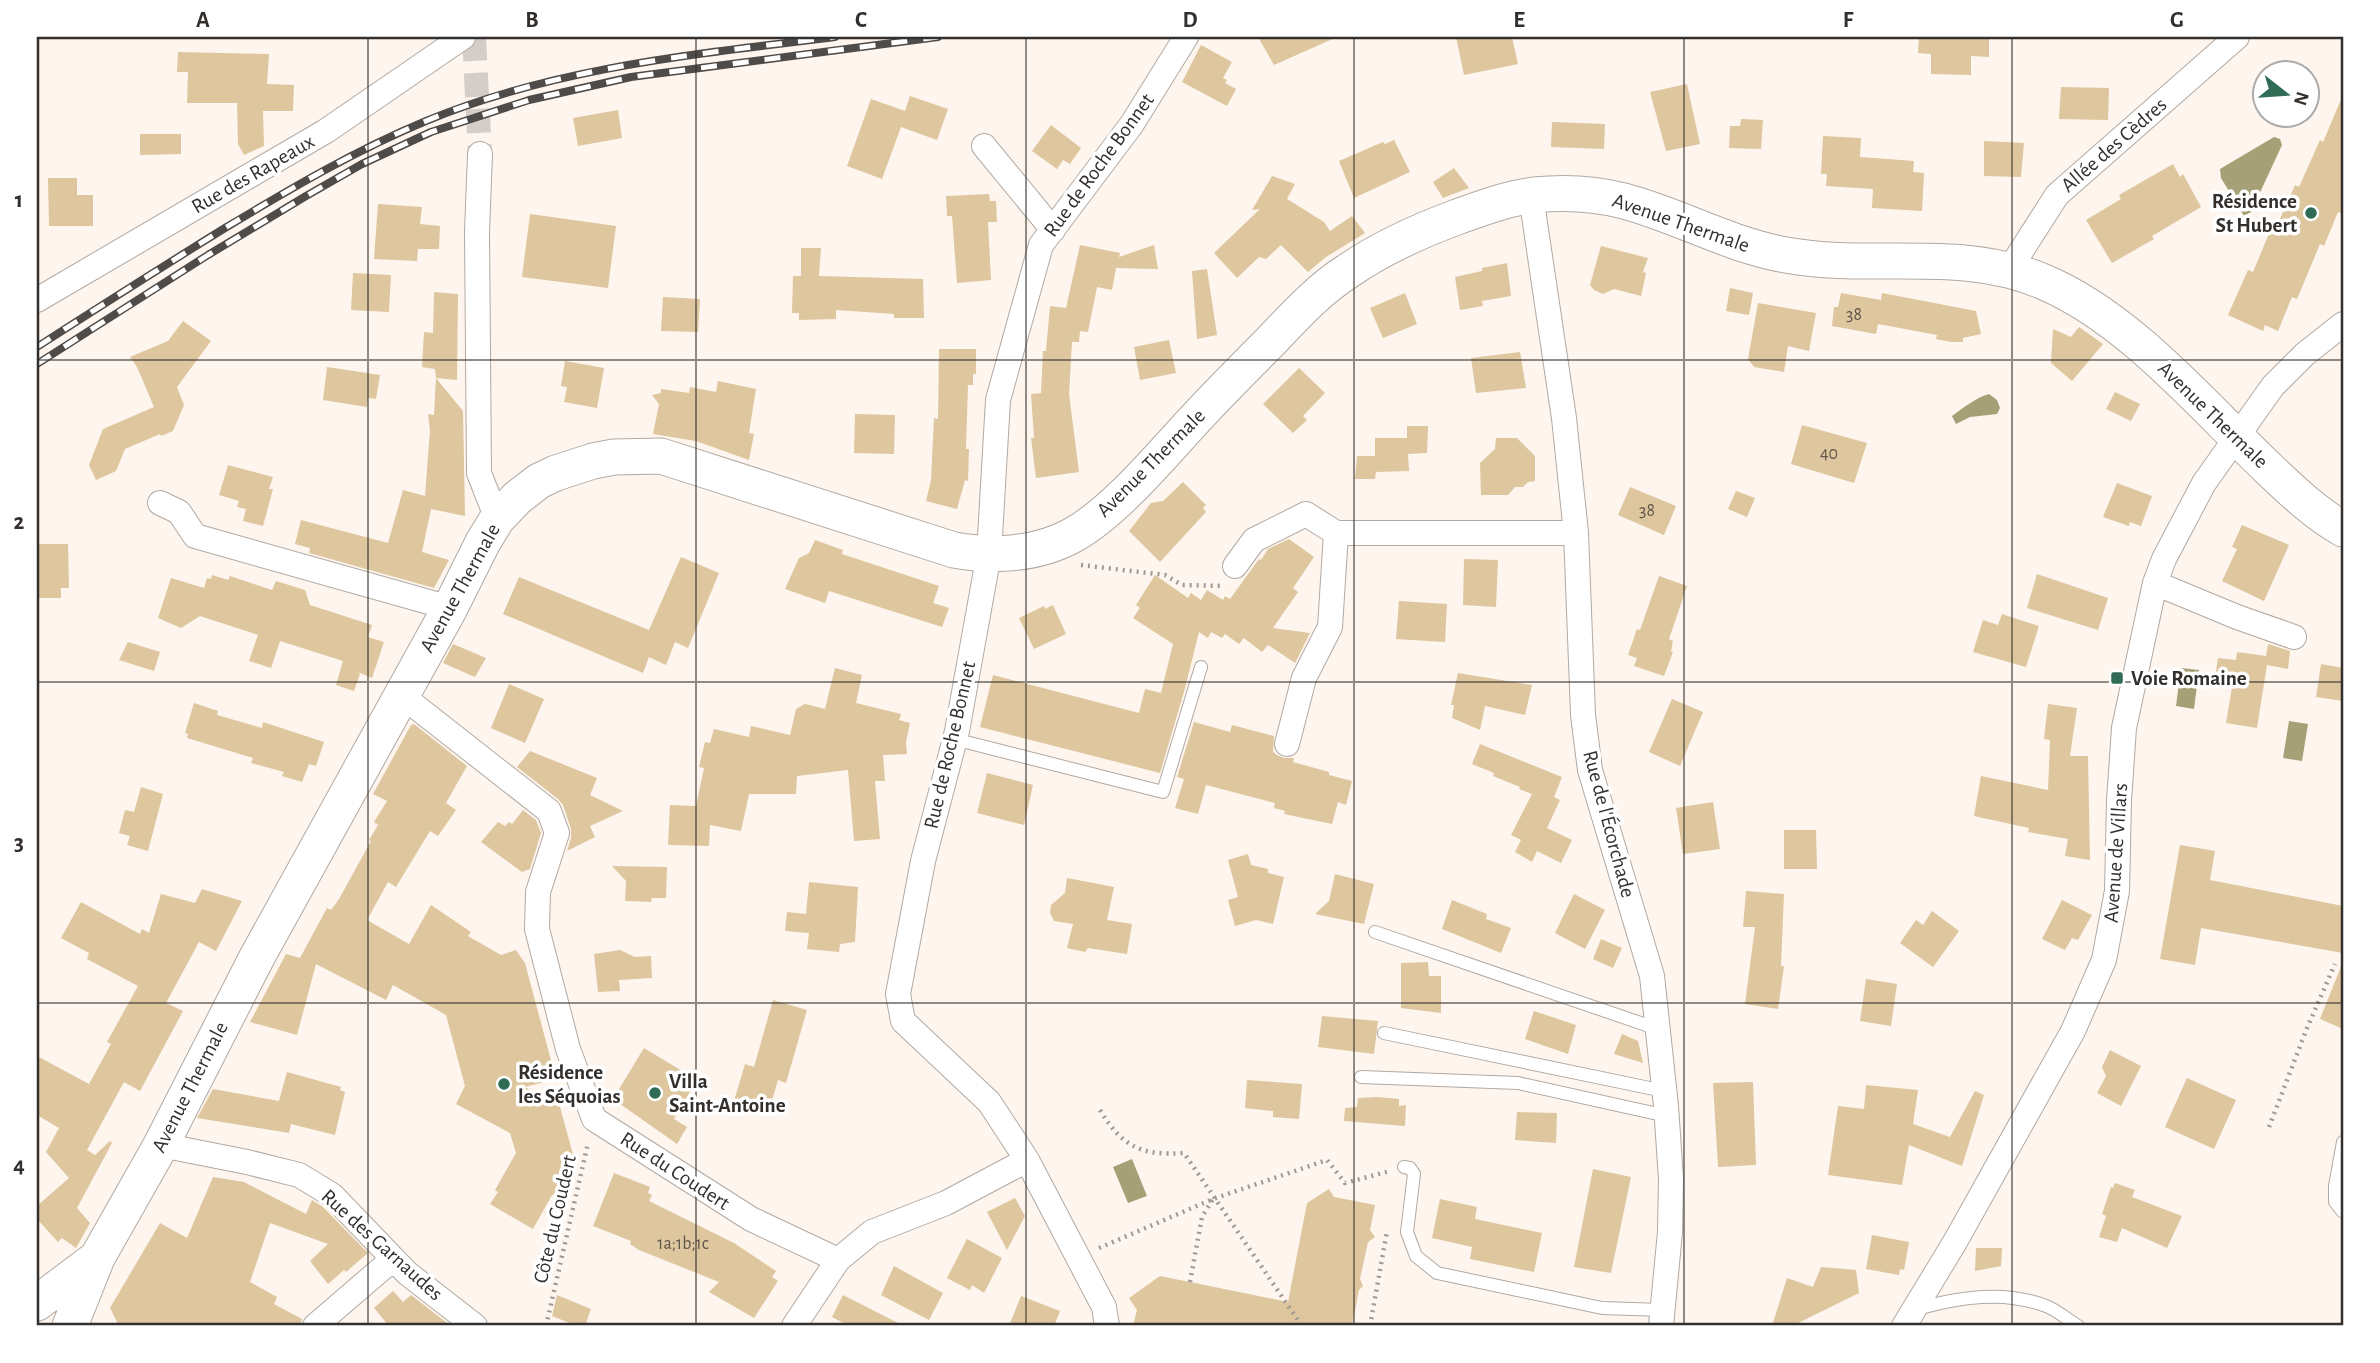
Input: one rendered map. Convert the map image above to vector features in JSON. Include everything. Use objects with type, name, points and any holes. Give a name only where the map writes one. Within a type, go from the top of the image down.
[{"type":"main road","name":"Avenue Thermale","points":[[70,1326],[97,1258],[161,1144],[257,957],[497,519],[538,481],[556,473],[614,457],[662,456],[940,547],[989,554],[1026,551],[1062,540],[1094,522],[1303,307],[1345,272],[1389,247],[1443,222],[1492,205],[1531,196],[1578,194],[1623,201],[1752,248],[1790,256],[1854,261],[1958,261],[2009,270],[2044,282],[2096,311],[2169,372],[2297,495],[2343,529]]},
{"type":"main road","name":"Avenue Thermale","points":[[37,1303],[97,1258]]},
{"type":"street","name":"Rue des Rapeaux","points":[[37,300],[326,131],[463,37]]},
{"type":"street","name":"Rue de Roche Bonnet","points":[[1107,1326],[1104,1307],[1027,1160],[989,1102],[903,1021],[898,994],[923,861],[954,739],[989,554],[998,400],[1041,245],[1132,124],[1186,37]]},
{"type":"street","name":"Allée des Cèdres","points":[[2009,270],[2057,195],[2237,37]]},
{"type":"street","points":[[984,146],[1053,230]]},
{"type":"street","points":[[480,154],[477,366],[479,472],[497,519]]},
{"type":"street","name":"Rue de l'Écorchade","points":[[1531,196],[1564,418],[1576,533],[1583,715],[1590,770],[1652,976],[1666,1103],[1671,1179],[1670,1232],[1662,1318]]},
{"type":"street","points":[[2235,437],[2273,386],[2305,354],[2343,324]]},
{"type":"street","name":"Avenue de Villars","points":[[1909,1318],[1955,1242],[2073,1031],[2104,960],[2117,891],[2124,728],[2155,583],[2164,559],[2194,501],[2235,437]]},
{"type":"street","points":[[160,503],[179,512],[195,536],[450,608]]},
{"type":"street","points":[[1232,576],[1254,540],[1306,514],[1336,533],[1576,533]]},
{"type":"street","points":[[1287,744],[1304,678],[1330,627],[1336,533]]},
{"type":"street","points":[[2155,583],[2294,638]]},
{"type":"street","points":[[401,695],[549,811],[557,834],[538,892],[537,929],[568,1049],[594,1119]]},
{"type":"street","name":"Rue du Coudert","points":[[594,1119],[751,1219],[838,1261]]},
{"type":"street","name":"Rue des Garnaudes","points":[[161,1144],[299,1175],[332,1195],[407,1273],[475,1326]]},
{"type":"street","points":[[794,1326],[838,1261],[872,1232],[946,1203],[1027,1160]]},
{"type":"street","points":[[315,1326],[393,1259]]},
{"type":"lane","points":[[954,739],[1163,792],[1201,667]]},
{"type":"lane","points":[[1375,932],[1658,1029]]},
{"type":"lane","points":[[1384,1033],[1666,1103]]},
{"type":"lane","points":[[1361,1077],[1518,1083],[1666,1103]]},
{"type":"lane","points":[[2343,1142],[2334,1186],[2335,1202],[2343,1212]]},
{"type":"lane","points":[[1404,1167],[1410,1168],[1415,1174],[1407,1232],[1416,1256],[1437,1273],[1662,1318]]},
{"type":"lane","points":[[1909,1318],[1947,1301],[1977,1296],[2009,1298],[2047,1306],[2078,1326]]},
{"type":"path","points":[[1062,540],[1071,564],[1165,575],[1182,585],[1232,576]]},
{"type":"path","points":[[2269,1127],[2335,964]]},
{"type":"path","points":[[1100,1110],[1119,1138],[1135,1147],[1160,1154],[1184,1153],[1302,1326]]},
{"type":"path","name":"Côte du Coudert","points":[[546,1326],[594,1119]]},
{"type":"path","points":[[1111,1243],[1213,1199],[1327,1160],[1345,1184],[1404,1167]]},
{"type":"path","points":[[1190,1282],[1202,1217],[1213,1199]]},
{"type":"path","points":[[1370,1326],[1389,1221]]},
{"type":"shaded area","points":[[2274,137],[2280,139],[2282,145],[2251,212],[2244,216],[2221,178],[2220,169]]},
{"type":"shaded area","points":[[1989,394],[1997,400],[2000,408],[1997,414],[1970,417],[1956,424],[1952,416]]},
{"type":"shaded area","points":[[2181,668],[2199,670],[2194,709],[2176,706]]},
{"type":"shaded area","points":[[2289,721],[2308,724],[2302,761],[2283,758]]},
{"type":"shaded area","points":[[1132,1159],[1147,1196],[1128,1203],[1113,1167]]},
{"type":"building","points":[[1258,37],[1337,37],[1274,65]]},
{"type":"building","points":[[1456,37],[1512,37],[1518,64],[1464,75]]},
{"type":"building","points":[[1919,37],[1989,37],[1989,57],[1971,56],[1971,75],[1931,74],[1931,54],[1918,53]]},
{"type":"building","points":[[1201,45],[1232,62],[1223,78],[1227,80],[1225,83],[1236,89],[1227,106],[1182,82]]},
{"type":"building","points":[[178,52],[269,54],[267,84],[294,85],[293,111],[263,111],[264,146],[244,155],[238,144],[237,103],[187,103],[188,72],[177,72]]},
{"type":"building","points":[[1687,84],[1700,144],[1666,151],[1650,92]]},
{"type":"building","points":[[2061,87],[2109,88],[2108,120],[2059,119]]},
{"type":"building","name":"Résidence St Hubert","points":[[2343,95],[2343,214],[2338,212],[2324,246],[2320,244],[2297,299],[2292,297],[2278,331],[2265,325],[2263,331],[2228,315],[2248,270],[2253,272],[2273,224],[2277,226],[2295,185],[2299,187],[2320,140],[2323,142]]},
{"type":"building","points":[[910,96],[948,109],[937,140],[901,127],[882,179],[847,166],[871,99],[905,111]]},
{"type":"building","points":[[618,110],[622,138],[578,146],[573,118]]},
{"type":"building","points":[[1741,119],[1763,120],[1761,149],[1729,148],[1730,126],[1740,126]]},
{"type":"building","points":[[1552,122],[1605,124],[1604,149],[1551,147]]},
{"type":"building","points":[[1051,125],[1081,148],[1070,164],[1063,160],[1057,169],[1032,151]]},
{"type":"building","points":[[140,134],[181,134],[181,154],[140,155]]},
{"type":"building","points":[[1823,136],[1861,138],[1860,157],[1914,161],[1913,172],[1924,173],[1922,211],[1872,208],[1873,189],[1826,186],[1827,174],[1821,174]]},
{"type":"building","points":[[1394,140],[1410,172],[1354,198],[1339,161]]},
{"type":"building","points":[[1984,141],[2024,143],[2021,177],[1984,176]]},
{"type":"building","points":[[2173,164],[2180,177],[2183,174],[2201,207],[2112,263],[2086,220],[2121,199],[2119,195]]},
{"type":"building","points":[[1454,168],[1469,188],[1443,198],[1433,182]]},
{"type":"building","points":[[1272,176],[1295,184],[1287,199],[1324,222],[1330,231],[1352,216],[1365,233],[1326,257],[1308,272],[1281,245],[1266,259],[1259,257],[1237,278],[1214,253],[1260,209],[1252,210]]},
{"type":"building","points":[[48,178],[77,178],[77,195],[93,195],[93,226],[49,226]]},
{"type":"building","points":[[989,194],[990,201],[996,201],[997,222],[988,222],[991,280],[957,283],[952,216],[947,216],[946,196]]},
{"type":"building","points":[[378,204],[422,207],[420,224],[440,226],[439,249],[418,249],[417,261],[374,259]]},
{"type":"building","points":[[530,214],[616,226],[608,288],[522,277]]},
{"type":"building","points":[[1080,245],[1120,253],[1119,257],[1154,245],[1158,269],[1116,268],[1112,290],[1097,287],[1088,332],[1080,331],[1079,342],[1072,342],[1069,394],[1079,472],[1036,478],[1031,438],[1034,438],[1031,394],[1041,393],[1043,351],[1046,351],[1050,306],[1066,308]]},
{"type":"building","points":[[1601,246],[1648,258],[1643,272],[1646,273],[1641,296],[1614,289],[1603,294],[1590,285]]},
{"type":"building","points":[[801,248],[821,248],[819,276],[923,279],[924,318],[894,318],[894,314],[836,310],[836,319],[799,320],[799,313],[792,313],[793,276],[801,276]]},
{"type":"building","points":[[1507,263],[1511,296],[1482,301],[1483,306],[1460,310],[1455,277]]},
{"type":"building","points":[[1207,269],[1217,335],[1197,339],[1192,271]]},
{"type":"building","points":[[353,273],[391,275],[389,312],[351,310]]},
{"type":"building","points":[[1730,288],[1753,293],[1749,315],[1726,311]]},
{"type":"building","points":[[434,292],[458,294],[457,380],[436,378],[463,411],[465,516],[431,509],[422,552],[449,560],[434,588],[309,553],[310,548],[295,544],[301,520],[388,543],[403,490],[425,496],[430,430],[428,414],[434,415],[436,377],[435,369],[422,367],[424,332],[433,333]]},
{"type":"building","points":[[1405,293],[1417,324],[1383,338],[1370,308]]},
{"type":"building","points":[[1841,293],[1881,300],[1882,293],[1976,311],[1981,334],[1963,338],[1963,342],[1951,342],[1936,339],[1937,335],[1878,324],[1876,334],[1832,326],[1834,307],[1838,307]]},
{"type":"building","points":[[663,297],[700,299],[698,332],[661,331]]},
{"type":"building","points":[[1758,303],[1816,313],[1809,351],[1788,346],[1784,372],[1754,367],[1748,359]]},
{"type":"building","points":[[183,321],[211,341],[177,387],[184,405],[173,431],[125,449],[116,471],[96,480],[89,465],[103,429],[154,407],[130,357],[168,341]]},
{"type":"building","points":[[2079,327],[2103,344],[2072,381],[2051,363],[2053,329],[2071,337]]},
{"type":"building","points":[[1169,340],[1176,373],[1140,380],[1134,347]]},
{"type":"building","points":[[939,349],[976,349],[976,374],[973,374],[973,385],[968,385],[968,481],[965,480],[957,509],[926,501],[931,480],[934,418],[938,419]]},
{"type":"building","points":[[1520,352],[1526,388],[1476,393],[1471,358]]},
{"type":"building","points":[[565,361],[604,368],[597,408],[564,402],[567,387],[561,386]]},
{"type":"building","points":[[327,367],[380,375],[376,399],[368,398],[367,407],[323,400]]},
{"type":"building","points":[[1299,368],[1325,393],[1303,416],[1307,420],[1293,433],[1263,404]]},
{"type":"building","points":[[718,381],[756,389],[749,433],[754,434],[749,460],[696,441],[653,434],[659,404],[652,395],[661,393],[661,389],[689,393],[690,387],[716,392]]},
{"type":"building","points":[[2115,392],[2140,404],[2131,421],[2106,409]]},
{"type":"building","points":[[855,414],[895,415],[894,454],[854,453]]},
{"type":"building","points":[[1802,425],[1867,443],[1854,483],[1791,464]]},
{"type":"building","points":[[1407,426],[1428,426],[1427,453],[1408,454],[1409,471],[1376,472],[1375,479],[1355,479],[1357,456],[1375,456],[1375,438],[1407,438]]},
{"type":"building","points":[[1496,438],[1517,438],[1535,456],[1535,481],[1528,482],[1523,487],[1515,487],[1508,495],[1481,495],[1480,463],[1495,449]]},
{"type":"building","points":[[228,465],[273,477],[269,489],[273,489],[263,526],[243,521],[246,509],[237,507],[239,501],[219,495]]},
{"type":"building","points":[[1183,482],[1206,505],[1203,508],[1206,512],[1160,562],[1129,531],[1151,503],[1163,501]]},
{"type":"building","points":[[2117,483],[2152,496],[2141,526],[2130,522],[2129,526],[2103,517]]},
{"type":"building","points":[[1630,487],[1676,506],[1664,535],[1618,515]]},
{"type":"building","points":[[1736,491],[1755,498],[1747,517],[1728,509]]},
{"type":"building","points":[[2242,525],[2289,545],[2264,601],[2222,581],[2237,549],[2232,547]]},
{"type":"building","points":[[1289,539],[1314,557],[1293,588],[1298,592],[1273,628],[1310,633],[1295,663],[1268,645],[1262,652],[1244,638],[1239,644],[1225,634],[1222,638],[1211,632],[1208,638],[1199,632],[1160,773],[980,727],[993,675],[1139,713],[1145,689],[1161,693],[1173,644],[1133,618],[1140,608],[1136,605],[1155,575],[1188,598],[1191,593],[1201,600],[1207,590],[1223,600],[1225,596],[1230,599],[1268,549]]},
{"type":"building","points":[[815,540],[843,550],[842,554],[939,586],[933,603],[949,608],[942,627],[829,591],[825,603],[785,589],[799,558],[809,553]]},
{"type":"building","points":[[37,544],[68,544],[69,588],[61,588],[61,598],[37,598]]},
{"type":"building","points":[[681,557],[719,573],[688,648],[675,642],[666,665],[649,657],[643,673],[503,614],[519,577],[649,630]]},
{"type":"building","points":[[1464,559],[1498,560],[1496,607],[1463,605]]},
{"type":"building","points":[[2037,574],[2108,598],[2098,630],[2027,608]]},
{"type":"building","points":[[212,575],[228,580],[230,576],[272,590],[276,581],[305,590],[310,605],[372,625],[368,637],[384,642],[372,678],[358,672],[360,674],[354,691],[336,685],[343,661],[280,641],[271,668],[249,661],[258,635],[200,616],[181,628],[158,618],[171,578],[204,588],[207,578],[211,579]]},
{"type":"building","points":[[1659,576],[1687,586],[1669,639],[1673,641],[1673,652],[1664,676],[1634,666],[1637,658],[1628,655]]},
{"type":"building","points":[[1399,601],[1447,604],[1445,642],[1396,639]]},
{"type":"building","points":[[1053,605],[1066,634],[1034,649],[1019,618],[1044,606],[1045,609]]},
{"type":"building","points":[[2002,614],[2039,626],[2026,667],[1973,652],[1983,620],[1998,625]]},
{"type":"building","points":[[128,642],[160,652],[154,671],[119,660]]},
{"type":"building","points":[[453,644],[486,658],[475,677],[443,663]]},
{"type":"building","points":[[2268,644],[2290,651],[2288,669],[2267,665],[2257,728],[2226,723],[2232,687],[2214,685],[2218,658],[2236,660],[2237,652],[2266,656]]},
{"type":"building","points":[[2321,664],[2343,668],[2343,701],[2316,697]]},
{"type":"building","points":[[835,668],[862,675],[856,703],[901,714],[899,720],[910,723],[906,742],[907,754],[883,755],[885,781],[875,781],[880,839],[854,841],[848,770],[797,776],[796,794],[749,794],[741,831],[710,825],[709,846],[668,845],[670,805],[696,806],[704,768],[699,767],[705,742],[710,743],[714,729],[749,737],[751,726],[790,735],[796,709],[805,704],[825,709]]},
{"type":"building","points":[[1458,673],[1532,685],[1525,715],[1485,706],[1480,730],[1452,718],[1454,705],[1451,705]]},
{"type":"building","points":[[509,684],[544,699],[525,743],[491,728]]},
{"type":"building","points":[[1672,699],[1703,712],[1680,766],[1649,752]]},
{"type":"building","points":[[194,703],[218,711],[217,715],[262,728],[263,722],[324,742],[316,766],[309,764],[302,782],[282,776],[284,772],[251,763],[253,758],[187,738],[188,734],[185,733]]},
{"type":"building","points":[[2048,704],[2077,708],[2070,756],[2088,756],[2090,860],[2065,856],[2068,839],[2028,832],[2029,828],[1974,816],[1981,776],[2048,790],[2050,740],[2044,739]]},
{"type":"building","points":[[1194,722],[1230,732],[1232,725],[1274,736],[1273,752],[1277,755],[1294,758],[1293,762],[1352,781],[1346,805],[1338,802],[1332,824],[1284,814],[1285,811],[1274,808],[1275,803],[1206,785],[1198,814],[1175,808],[1184,779],[1177,777]]},
{"type":"building","points":[[414,724],[467,766],[446,803],[456,810],[438,836],[430,831],[396,887],[388,882],[367,920],[409,944],[431,905],[471,932],[468,936],[501,955],[516,950],[525,963],[556,1079],[525,1087],[560,1107],[574,1158],[560,1182],[564,1194],[552,1195],[533,1229],[490,1204],[516,1153],[510,1133],[456,1104],[465,1086],[446,1015],[393,985],[386,1000],[316,964],[297,1035],[250,1022],[286,954],[300,958],[327,908],[331,910],[339,899],[371,841],[369,840],[378,825],[374,822],[387,801],[373,794]]},
{"type":"building","points":[[1480,744],[1562,777],[1554,797],[1560,800],[1547,828],[1572,840],[1561,863],[1537,851],[1532,862],[1515,852],[1521,840],[1511,835],[1532,794],[1472,764]]},
{"type":"building","points":[[530,751],[597,778],[590,795],[623,811],[590,826],[595,837],[567,851],[571,829],[563,805],[517,767]]},
{"type":"building","points":[[987,773],[1033,785],[1024,825],[977,813]]},
{"type":"building","points":[[141,787],[163,794],[148,851],[127,845],[130,836],[119,833],[125,810],[134,812]]},
{"type":"building","points":[[1713,802],[1720,849],[1683,854],[1676,808]]},
{"type":"building","points":[[523,810],[536,820],[541,833],[530,869],[522,872],[481,842],[498,822],[505,826],[509,822],[512,824]]},
{"type":"building","points":[[1784,830],[1816,830],[1817,869],[1784,869]]},
{"type":"building","points":[[2180,845],[2215,851],[2210,880],[2343,906],[2343,953],[2201,928],[2195,965],[2160,959]]},
{"type":"building","points":[[1248,854],[1251,865],[1284,877],[1273,924],[1256,920],[1235,926],[1228,900],[1238,897],[1228,860]]},
{"type":"building","points":[[612,866],[667,867],[666,898],[652,898],[651,902],[625,901],[626,881]]},
{"type":"building","points":[[1335,874],[1374,884],[1364,924],[1315,914],[1329,901]]},
{"type":"building","points":[[1067,878],[1114,887],[1107,920],[1132,924],[1127,954],[1088,948],[1085,952],[1067,948],[1073,924],[1054,921],[1050,913],[1051,905],[1065,893]]},
{"type":"building","points":[[809,882],[858,887],[855,942],[840,944],[839,952],[807,949],[809,933],[785,931],[787,912],[806,914]]},
{"type":"building","points":[[202,889],[242,901],[216,951],[199,942],[166,1003],[183,1011],[140,1091],[124,1082],[87,1150],[95,1155],[110,1141],[112,1143],[77,1208],[90,1223],[76,1248],[62,1238],[58,1242],[37,1219],[37,1206],[69,1178],[46,1152],[59,1128],[37,1115],[37,1056],[89,1084],[111,1044],[107,1042],[138,986],[87,959],[89,953],[61,938],[81,902],[140,934],[142,929],[149,933],[161,894],[195,903]]},
{"type":"building","points":[[1746,891],[1784,894],[1781,966],[1784,966],[1778,1009],[1745,1004],[1755,927],[1743,927]]},
{"type":"building","points":[[1574,894],[1605,910],[1585,949],[1555,933]]},
{"type":"building","points":[[1452,900],[1487,914],[1486,919],[1511,928],[1501,953],[1442,929]]},
{"type":"building","points":[[2062,900],[2092,915],[2078,940],[2072,938],[2065,950],[2042,939]]},
{"type":"building","points":[[1932,911],[1959,931],[1933,967],[1900,943],[1916,920],[1923,925]]},
{"type":"building","points":[[1601,939],[1622,948],[1613,968],[1593,959]]},
{"type":"building","points":[[620,950],[635,957],[651,956],[652,978],[619,980],[620,991],[598,992],[594,954]]},
{"type":"building","points":[[1428,962],[1429,976],[1441,976],[1441,1013],[1401,1008],[1401,963]]},
{"type":"building","points":[[2343,964],[2343,1029],[2320,1019]]},
{"type":"building","points":[[1866,979],[1897,984],[1891,1026],[1860,1021]]},
{"type":"building","points":[[773,1000],[807,1010],[786,1083],[778,1080],[769,1111],[734,1101],[745,1064],[754,1067]]},
{"type":"building","points":[[1534,1011],[1576,1025],[1568,1054],[1525,1039]]},
{"type":"building","points":[[1322,1016],[1378,1021],[1374,1054],[1318,1047]]},
{"type":"building","points":[[1622,1034],[1638,1041],[1643,1063],[1614,1054]]},
{"type":"building","name":"Villa Saint-Antoine","points":[[644,1048],[697,1080],[674,1119],[687,1127],[677,1144],[613,1099]]},
{"type":"building","points":[[2110,1050],[2141,1066],[2121,1106],[2097,1093],[2106,1076],[2102,1067]]},
{"type":"building","points":[[287,1072],[341,1087],[340,1090],[345,1092],[335,1135],[291,1124],[289,1133],[197,1118],[213,1089],[279,1101]]},
{"type":"building","points":[[2187,1078],[2236,1100],[2214,1149],[2165,1127]]},
{"type":"building","points":[[1247,1080],[1302,1084],[1299,1119],[1273,1117],[1273,1111],[1245,1108]]},
{"type":"building","points":[[1753,1082],[1756,1165],[1718,1167],[1713,1083]]},
{"type":"building","points":[[1866,1085],[1918,1090],[1913,1124],[1950,1137],[1975,1091],[1984,1095],[1962,1166],[1909,1145],[1902,1185],[1828,1175],[1838,1106],[1864,1109]]},
{"type":"building","points":[[1358,1098],[1399,1099],[1399,1106],[1406,1105],[1405,1126],[1344,1121],[1345,1108],[1357,1107]]},
{"type":"building","points":[[1517,1112],[1557,1113],[1556,1143],[1515,1140]]},
{"type":"building","points":[[1593,1169],[1631,1177],[1611,1273],[1574,1267]]},
{"type":"building","points":[[614,1173],[650,1187],[648,1193],[652,1195],[649,1201],[734,1243],[776,1271],[772,1277],[778,1281],[754,1318],[709,1292],[719,1282],[639,1250],[630,1244],[631,1241],[593,1226]]},
{"type":"building","points":[[213,1177],[244,1182],[306,1214],[312,1200],[323,1207],[368,1253],[328,1284],[310,1261],[328,1244],[270,1223],[250,1282],[277,1297],[274,1304],[302,1319],[300,1326],[119,1326],[110,1308],[160,1223],[187,1238]]},
{"type":"building","points":[[2115,1183],[2135,1190],[2132,1197],[2182,1216],[2167,1248],[2122,1228],[2117,1242],[2099,1237],[2106,1216],[2102,1214],[2111,1187],[2113,1188]]},
{"type":"building","points":[[1329,1189],[1334,1197],[1375,1205],[1370,1230],[1375,1237],[1368,1242],[1360,1279],[1363,1286],[1359,1290],[1352,1326],[1133,1326],[1137,1310],[1129,1298],[1160,1276],[1288,1302],[1307,1203]]},
{"type":"building","points":[[1015,1198],[1025,1216],[1007,1250],[987,1212]]},
{"type":"building","points":[[1440,1199],[1477,1207],[1475,1219],[1542,1233],[1534,1272],[1470,1259],[1472,1247],[1432,1238]]},
{"type":"building","points":[[1872,1235],[1909,1242],[1904,1270],[1900,1269],[1899,1275],[1866,1269]]},
{"type":"building","points":[[967,1239],[1002,1258],[984,1293],[972,1285],[970,1290],[947,1278]]},
{"type":"building","points":[[1976,1248],[2002,1248],[2001,1266],[1975,1271]]},
{"type":"building","points":[[894,1266],[943,1293],[929,1320],[881,1295]]},
{"type":"building","points":[[1821,1267],[1856,1270],[1859,1293],[1792,1326],[1772,1326],[1787,1278],[1813,1287]]},
{"type":"building","points":[[393,1291],[403,1302],[411,1295],[451,1326],[389,1326],[374,1308]]},
{"type":"building","points":[[557,1295],[591,1309],[585,1326],[577,1326],[552,1316]]},
{"type":"building","points":[[843,1295],[904,1326],[849,1326],[832,1317]]},
{"type":"building","points":[[1021,1296],[1060,1311],[1054,1326],[1009,1326]]},
{"type":"tunnel","points":[[474,37],[480,154]]},
{"type":"railway","points":[[37,347],[274,199],[349,157],[426,121],[525,87],[576,75],[679,57],[835,37]]},
{"type":"railway","points":[[37,364],[306,196],[362,164],[431,132],[529,100],[631,77],[938,37]]},
{"type":"place","name":"Résidence St Hubert","points":[[2311,213]]},
{"type":"place","name":"Voie Romaine","points":[[2117,678]]},
{"type":"place","name":"Résidence les Séquoias","points":[[504,1084]]},
{"type":"place","name":"Villa Saint-Antoine","points":[[655,1093]]}]
